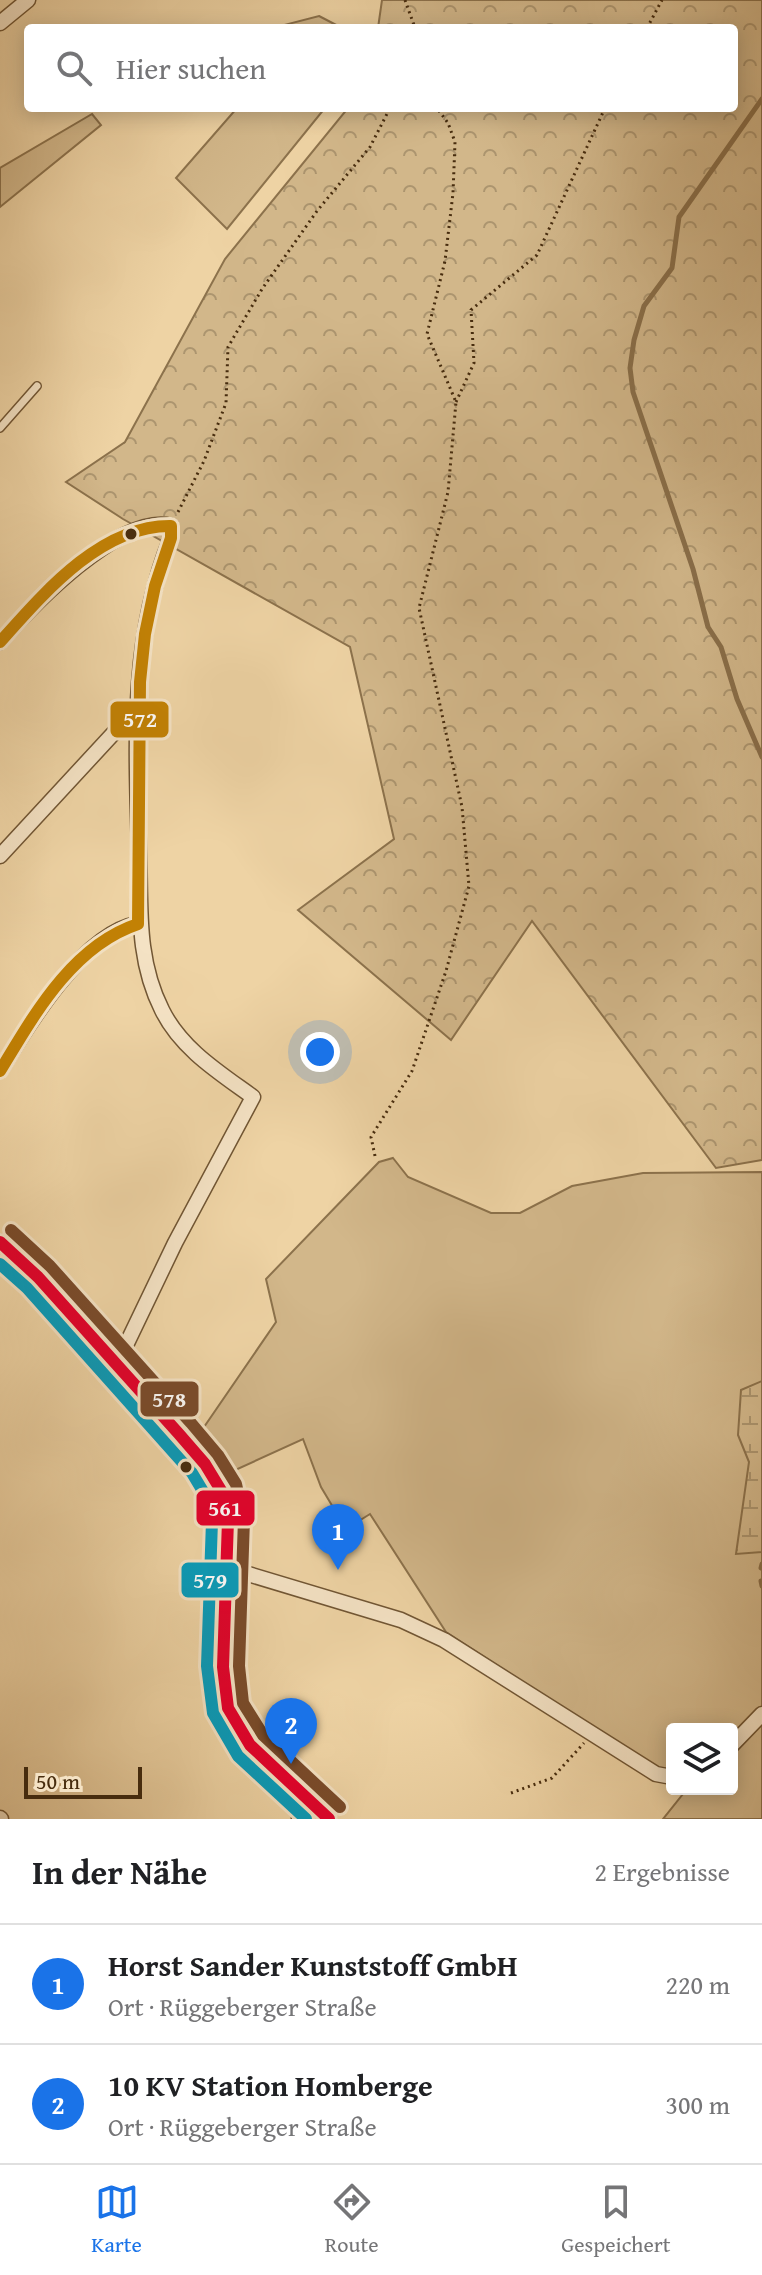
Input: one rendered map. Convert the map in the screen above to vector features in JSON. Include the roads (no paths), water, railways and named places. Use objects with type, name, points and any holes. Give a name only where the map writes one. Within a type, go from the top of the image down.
[{"type":"street","points":[[0,23],[28,0]]},
{"type":"street","points":[[0,642],[85,562],[137,530],[171,526],[171,538],[145,625],[135,710],[138,924],[151,987],[164,1014],[206,1063],[253,1097],[175,1243],[117,1364]]},
{"type":"street","points":[[0,856],[135,710]]},
{"type":"street","points":[[0,1071],[19,1040],[97,943],[114,931],[138,924]]},
{"type":"street","points":[[0,1242],[38,1277],[117,1364],[205,1464],[222,1492],[228,1520],[223,1667],[228,1708],[250,1745],[329,1819]]},
{"type":"street","points":[[228,1568],[401,1620],[444,1640],[656,1774],[666,1776]]},
{"type":"street","points":[[738,1739],[762,1714]]},
{"type":"street","points":[[299,1819],[308,1800]]},
{"type":"lane","points":[[0,428],[37,386]]},
{"type":"waterway","points":[[762,99],[679,217],[672,268],[644,306],[630,368],[633,392],[693,569],[708,627],[721,647],[737,699],[762,757]]},
{"type":"waterway","points":[[761,1568],[762,1564]]},
{"type":"waterway","points":[[761,1581],[762,1586]]},
{"type":"place","name":"Horst Sander Kunststoff GmbH","points":[[338,1570]]},
{"type":"place","name":"10 KV Station Homberge","points":[[291,1764]]}]
